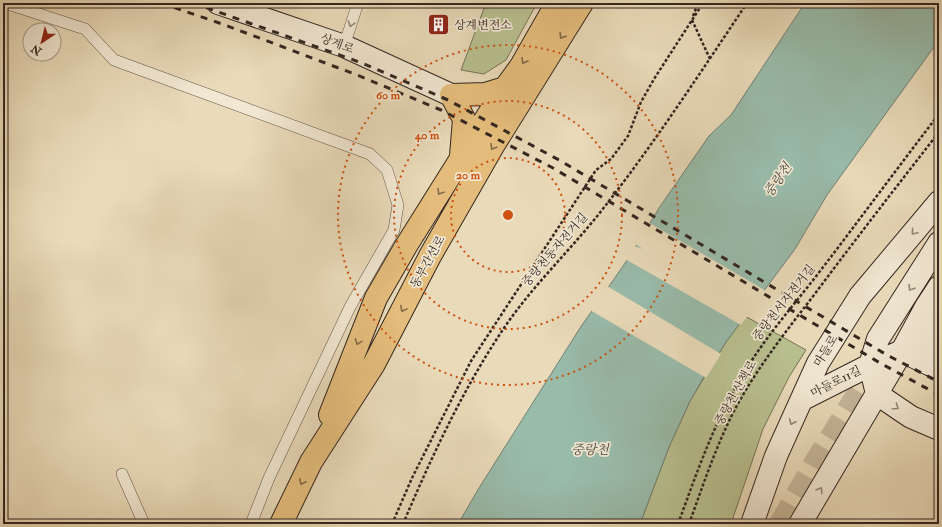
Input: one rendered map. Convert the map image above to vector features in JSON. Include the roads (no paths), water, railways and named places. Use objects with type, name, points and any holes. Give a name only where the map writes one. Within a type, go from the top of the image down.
[{"type":"highway","points":[[311,462],[376,298],[406,246],[505,88],[522,66],[557,3]]},
{"type":"highway","name":"동부간선로","points":[[281,524],[311,462],[374,364],[430,256],[493,146],[582,3]]},
{"type":"highway","points":[[461,159],[464,119],[451,96],[486,94],[505,88]]},
{"type":"main road","name":"상계로","points":[[218,3],[344,46],[451,96]]},
{"type":"main road","name":"마들로","points":[[752,524],[776,456],[818,363],[860,296],[939,202]]},
{"type":"main road","points":[[870,365],[878,339],[939,243]]},
{"type":"main road","points":[[800,524],[939,287]]},
{"type":"main road","points":[[926,307],[923,334],[928,350],[939,361]]},
{"type":"main road","name":"마들로11길","points":[[803,398],[902,351]]},
{"type":"main road","points":[[902,351],[939,368]]},
{"type":"main road","name":"마들로11길","points":[[870,365],[877,394]]},
{"type":"main road","points":[[877,394],[911,417],[939,429]]},
{"type":"lane","points":[[5,3],[85,29],[114,60],[370,154],[386,170],[398,204],[394,230],[350,307],[269,478],[251,524]]},
{"type":"lane","points":[[344,46],[358,3]]},
{"type":"lane","points":[[122,474],[144,524]]},
{"type":"water","name":"중랑천","points":[[805,3],[939,3],[939,40],[827,195],[795,249],[726,342],[705,375],[690,401],[669,447],[640,524],[458,524],[580,328],[630,256],[659,208],[709,136],[731,115]]},
{"type":"tunnel","points":[[780,524],[817,459],[879,359]]},
{"type":"railway","points":[[161,3],[225,25],[357,75],[441,110],[553,168],[880,363],[939,395]]},
{"type":"railway","points":[[193,3],[362,63],[448,100],[559,160],[887,355],[939,382]]},
{"type":"place","name":"상계변전소","points":[[439,25]]}]
